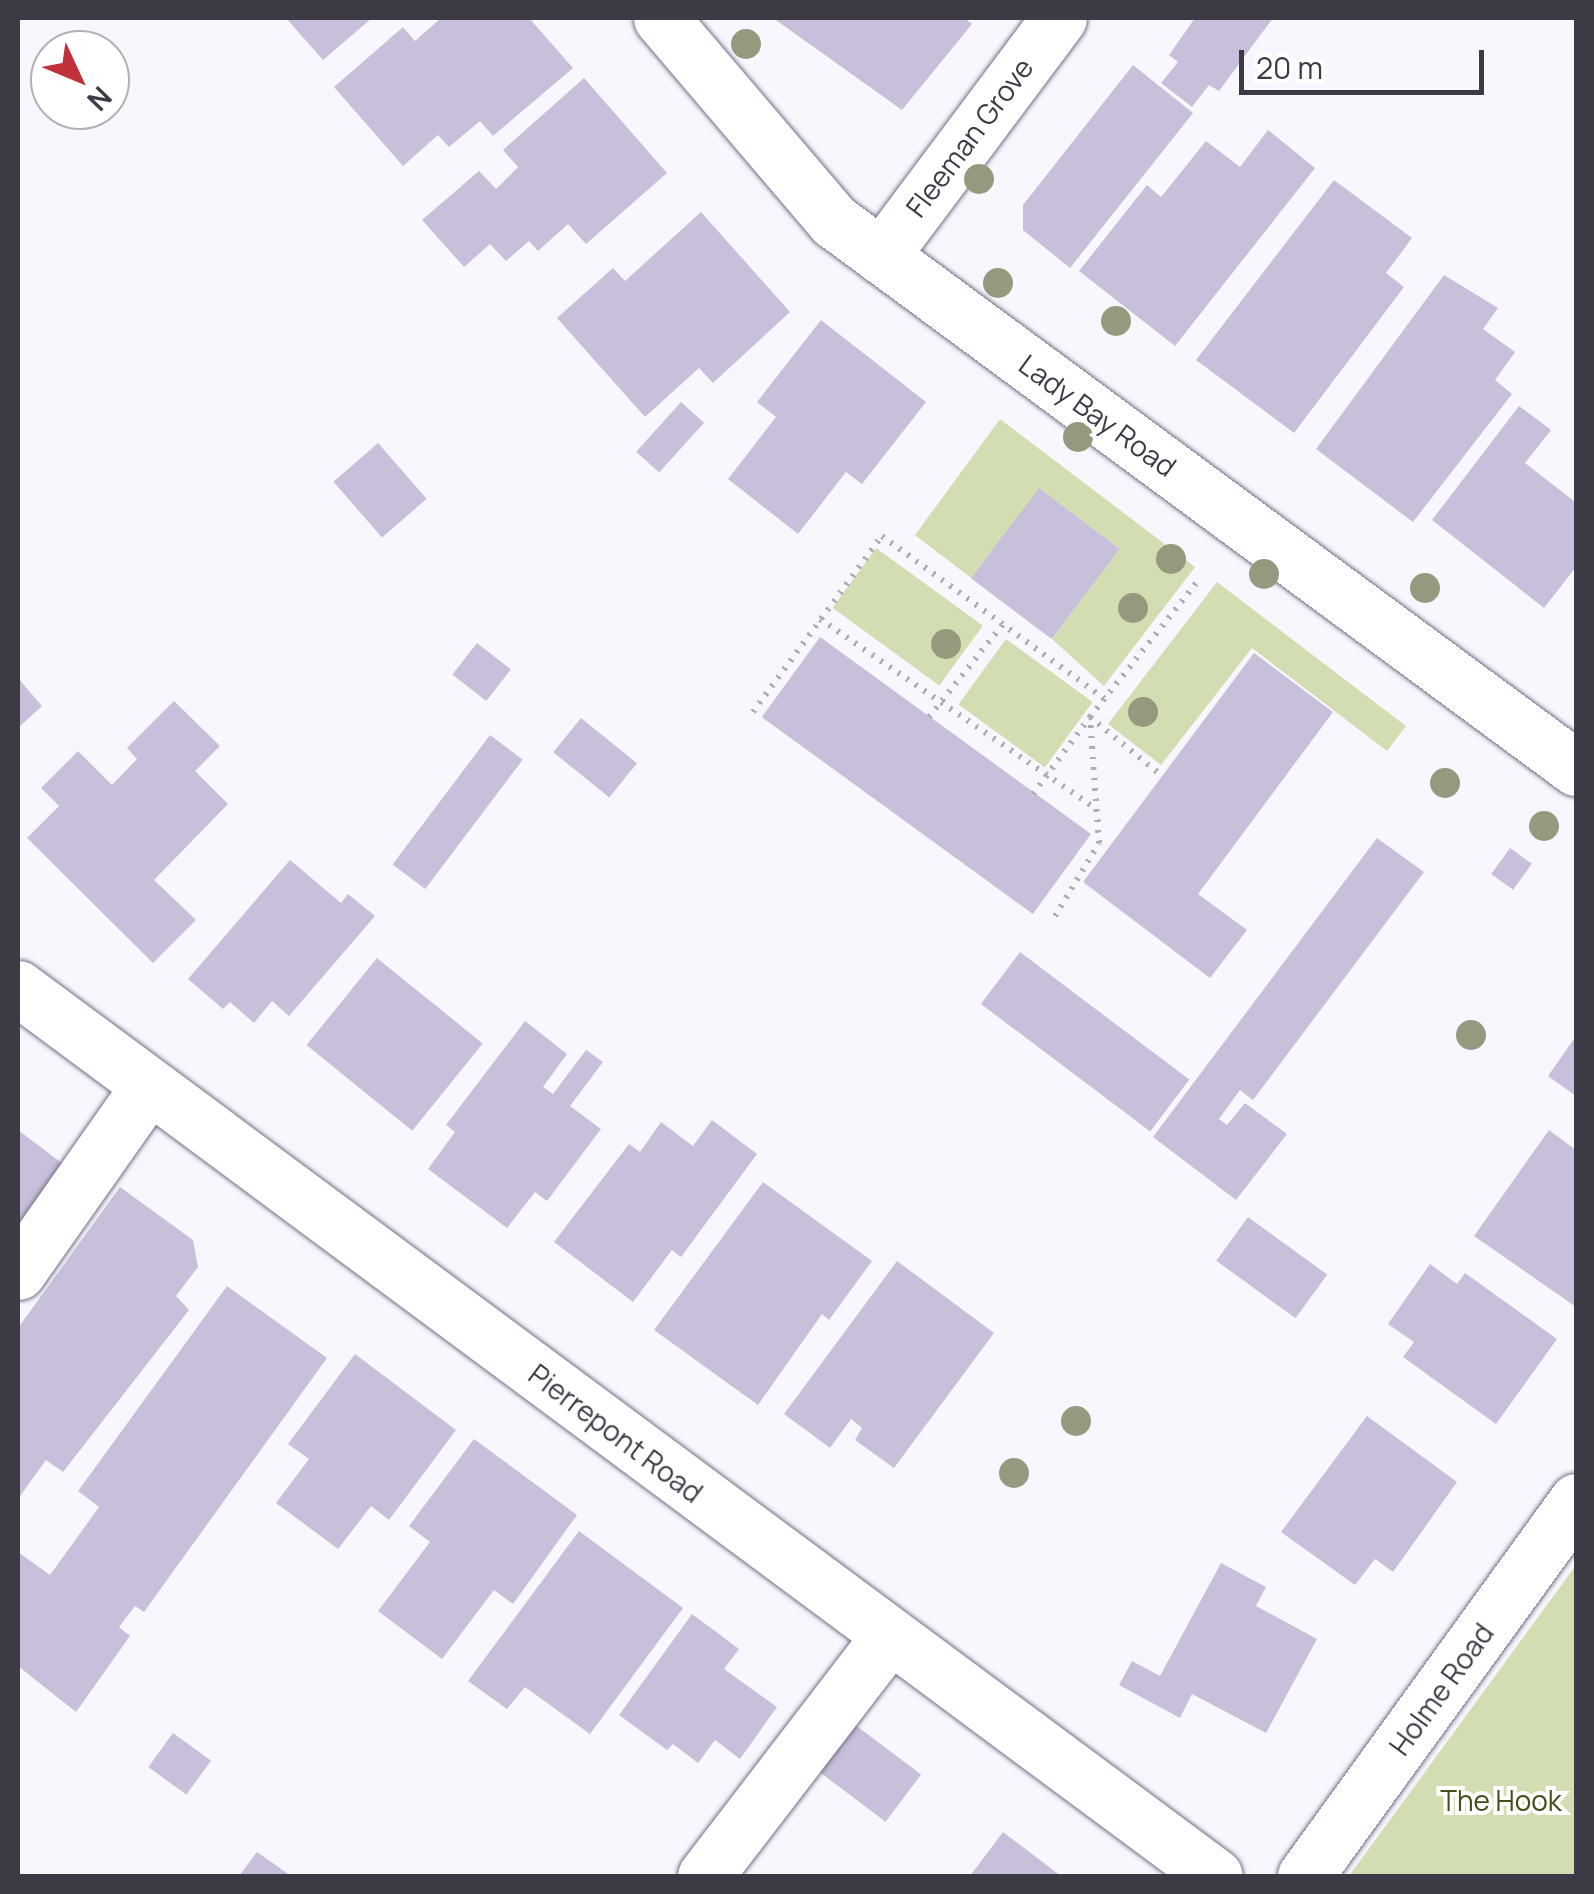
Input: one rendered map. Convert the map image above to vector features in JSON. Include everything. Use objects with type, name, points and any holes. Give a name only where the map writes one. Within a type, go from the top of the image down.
[{"type":"street","name":"Lady Bay Road","points":[[661,18],[834,222],[1576,768]]},
{"type":"street","name":"Fleeman Grove","points":[[881,256],[1058,18]]},
{"type":"street","name":"Pierrepont Road","points":[[18,988],[1215,1876]]},
{"type":"street","points":[[18,1272],[148,1087]]},
{"type":"street","name":"Holme Road","points":[[1306,1876],[1576,1501]]},
{"type":"street","points":[[706,1876],[889,1636]]},
{"type":"path","points":[[1033,794],[1242,522]]},
{"type":"path","points":[[753,712],[882,536],[1105,700]]},
{"type":"path","points":[[820,619],[1097,810]]},
{"type":"path","points":[[928,717],[1003,624]]},
{"type":"path","points":[[1090,717],[1162,776]]},
{"type":"path","points":[[1055,916],[1099,844],[1090,717]]},
{"type":"green space","points":[[1000,419],[1195,567],[1104,686],[1052,639],[1119,548],[1040,489],[971,578],[915,535]]},
{"type":"green space","points":[[876,548],[983,626],[939,685],[833,608]]},
{"type":"green space","points":[[1217,582],[1406,726],[1387,751],[1252,648],[1161,765],[1108,724]]},
{"type":"green space","points":[[1006,639],[1093,702],[1045,767],[958,705]]},
{"type":"green space","name":"The Hook","points":[[1576,1565],[1576,1876],[1349,1876]]},
{"type":"building","points":[[286,18],[372,18],[323,60]]},
{"type":"building","points":[[441,18],[529,18],[573,68],[493,136],[480,121],[449,147],[438,135],[403,166],[334,87],[403,27],[415,41]]},
{"type":"building","points":[[773,18],[964,18],[972,24],[902,110]]},
{"type":"building","points":[[1195,18],[1273,18],[1219,91],[1209,85],[1192,107],[1161,83],[1178,62],[1169,55]]},
{"type":"building","points":[[1133,65],[1193,113],[1070,268],[1023,230],[1023,205]]},
{"type":"building","points":[[584,78],[667,173],[586,244],[568,224],[538,251],[529,241],[506,261],[490,244],[464,267],[422,220],[479,171],[496,189],[518,167],[503,150]]},
{"type":"building","points":[[1268,130],[1315,168],[1175,346],[1079,271],[1147,185],[1161,197],[1206,141],[1240,167]]},
{"type":"building","points":[[1334,180],[1412,238],[1386,273],[1404,287],[1294,433],[1196,360]]},
{"type":"building","points":[[701,212],[790,312],[713,383],[699,368],[645,417],[557,318],[613,268],[625,281]]},
{"type":"building","points":[[1444,275],[1498,308],[1483,329],[1515,352],[1495,380],[1512,394],[1413,522],[1316,449]]},
{"type":"building","points":[[821,320],[926,402],[862,484],[846,472],[798,534],[728,479],[776,417],[757,402]]},
{"type":"building","points":[[681,402],[704,423],[659,473],[636,452]]},
{"type":"building","points":[[1519,406],[1551,430],[1525,463],[1574,501],[1576,497],[1576,567],[1544,608],[1432,520]]},
{"type":"building","points":[[378,443],[427,499],[382,538],[333,482]]},
{"type":"building","points":[[1039,488],[1120,549],[1052,639],[971,578]]},
{"type":"building","points":[[820,637],[1091,834],[1033,914],[762,717]]},
{"type":"building","points":[[477,643],[511,669],[486,701],[452,675]]},
{"type":"building","points":[[1254,653],[1333,712],[1198,894],[1247,930],[1210,978],[1083,882]]},
{"type":"building","points":[[18,678],[42,706],[18,728]]},
{"type":"building","points":[[174,701],[220,746],[195,771],[228,804],[154,880],[196,920],[153,963],[27,838],[59,806],[41,788],[78,751],[112,785],[137,759],[127,748]]},
{"type":"building","points":[[581,718],[637,763],[609,798],[553,752]]},
{"type":"building","points":[[490,735],[523,760],[425,889],[393,864]]},
{"type":"building","points":[[1377,838],[1424,872],[1253,1100],[1240,1090],[1219,1119],[1227,1125],[1245,1103],[1287,1134],[1236,1200],[1153,1137]]},
{"type":"building","points":[[1510,848],[1532,864],[1513,890],[1491,874]]},
{"type":"building","points":[[290,860],[341,903],[348,894],[375,916],[289,1016],[272,1001],[254,1023],[230,1002],[223,1009],[188,979]]},
{"type":"building","points":[[1020,952],[1189,1080],[1150,1131],[981,1004]]},
{"type":"building","points":[[377,958],[483,1044],[412,1131],[307,1045]]},
{"type":"building","points":[[525,1021],[567,1054],[543,1087],[553,1094],[586,1050],[603,1062],[570,1106],[601,1129],[547,1201],[535,1192],[507,1228],[428,1169],[455,1132],[446,1125]]},
{"type":"building","points":[[1576,1036],[1576,1096],[1548,1076]]},
{"type":"building","points":[[712,1120],[757,1154],[681,1257],[672,1250],[633,1302],[554,1242],[629,1144],[640,1152],[661,1122],[693,1146]]},
{"type":"building","points":[[18,1130],[63,1164],[18,1226]]},
{"type":"building","points":[[1549,1130],[1576,1150],[1576,1307],[1474,1236]]},
{"type":"building","points":[[763,1182],[872,1261],[829,1320],[822,1314],[758,1405],[654,1330]]},
{"type":"building","points":[[120,1187],[193,1240],[198,1267],[176,1296],[189,1310],[63,1472],[46,1460],[18,1499],[18,1328]]},
{"type":"building","points":[[1248,1217],[1327,1275],[1296,1318],[1216,1261]]},
{"type":"building","points":[[897,1261],[994,1333],[894,1468],[855,1440],[862,1428],[851,1419],[830,1448],[784,1414]]},
{"type":"building","points":[[1430,1264],[1457,1284],[1465,1273],[1557,1339],[1496,1424],[1403,1357],[1414,1342],[1388,1324]]},
{"type":"building","points":[[227,1286],[327,1358],[144,1612],[135,1606],[119,1627],[130,1636],[76,1712],[18,1666],[18,1552],[50,1575],[99,1507],[78,1491]]},
{"type":"building","points":[[355,1354],[456,1430],[389,1520],[371,1506],[338,1549],[276,1503],[309,1459],[288,1444]]},
{"type":"building","points":[[1367,1416],[1457,1482],[1393,1572],[1375,1559],[1355,1585],[1281,1532]]},
{"type":"building","points":[[474,1439],[577,1515],[513,1604],[494,1590],[442,1659],[378,1611],[430,1542],[409,1526]]},
{"type":"building","points":[[579,1531],[683,1608],[590,1734],[525,1687],[507,1709],[468,1681]]},
{"type":"building","points":[[1221,1563],[1266,1587],[1256,1606],[1317,1639],[1266,1733],[1192,1694],[1180,1718],[1119,1685],[1132,1661],[1160,1676]]},
{"type":"building","points":[[692,1614],[739,1649],[724,1669],[777,1707],[740,1759],[715,1740],[698,1763],[673,1744],[667,1750],[619,1715]]},
{"type":"building","points":[[846,1718],[921,1775],[886,1822],[810,1765]]},
{"type":"building","points":[[173,1733],[211,1761],[186,1795],[148,1767]]},
{"type":"building","points":[[1003,1832],[1061,1876],[970,1876]]},
{"type":"building","points":[[257,1852],[291,1876],[239,1876]]}]
